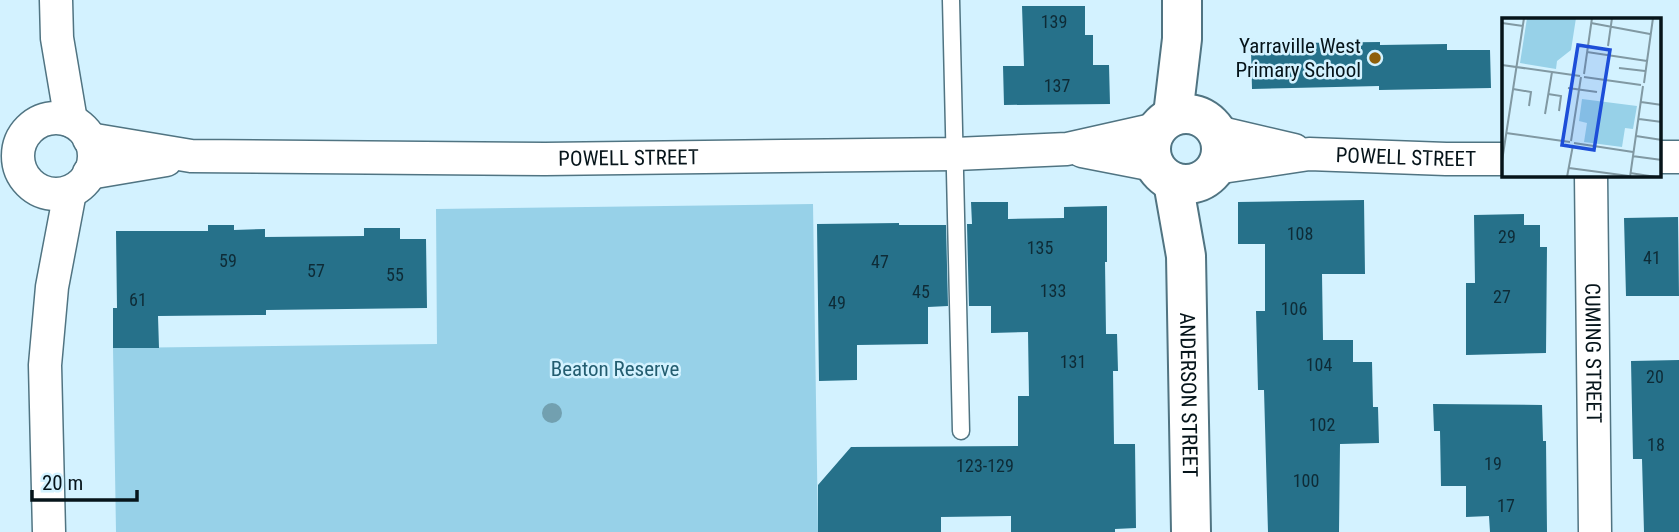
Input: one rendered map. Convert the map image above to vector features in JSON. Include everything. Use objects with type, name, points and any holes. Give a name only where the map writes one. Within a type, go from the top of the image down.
[{"type":"street","points":[[44,179],[18,162],[45,133],[57,38],[56,0]]},
{"type":"street","name":"ANDERSON STREET","points":[[1182,0],[1191,532]]},
{"type":"street","points":[[44,179],[93,162],[93,150],[45,133]]},
{"type":"street","name":"POWELL STREET","points":[[45,133],[191,156],[545,159],[1186,149],[1502,159]]},
{"type":"street","name":"POWELL STREET","points":[[44,179],[191,156]]},
{"type":"street","name":"CUMING STREET","points":[[1591,177],[1595,532]]},
{"type":"street","points":[[44,179],[52,287],[45,365],[49,532]]},
{"type":"lane","points":[[951,0],[961,430]]},
{"type":"green space","name":"Beaton Reserve","points":[[813,204],[818,532],[116,532],[113,348],[437,344],[436,209]]},
{"type":"building","points":[[1022,6],[1085,6],[1085,35],[1093,35],[1093,65],[1109,65],[1110,104],[1004,105],[1003,66],[1024,66]]},
{"type":"building","points":[[1380,42],[1380,45],[1447,44],[1447,50],[1490,50],[1491,88],[1379,90],[1379,86],[1252,89],[1251,50],[1294,49],[1293,43]]},
{"type":"building","points":[[1364,200],[1365,274],[1322,274],[1323,340],[1353,340],[1353,362],[1372,362],[1373,407],[1378,407],[1379,443],[1340,444],[1339,532],[1268,532],[1264,390],[1258,390],[1256,311],[1265,311],[1265,244],[1238,244],[1238,202]]},
{"type":"building","points":[[971,202],[1008,202],[1008,219],[1064,218],[1064,207],[1107,206],[1106,334],[1117,334],[1118,371],[1113,371],[1114,444],[1135,444],[1136,528],[1115,529],[1115,532],[1011,532],[1011,516],[941,517],[941,532],[818,532],[818,485],[851,447],[1018,446],[1018,396],[1029,396],[1028,332],[991,333],[991,306],[969,306],[967,224],[972,224]]},
{"type":"building","points":[[1524,214],[1524,225],[1540,225],[1540,247],[1547,247],[1546,353],[1466,355],[1466,283],[1475,283],[1474,215]]},
{"type":"building","points":[[1678,217],[1679,296],[1626,296],[1624,218]]},
{"type":"building","points":[[817,224],[946,225],[948,306],[928,307],[928,344],[857,345],[857,380],[819,381]]},
{"type":"building","points":[[208,225],[234,225],[234,230],[265,229],[265,237],[364,236],[364,228],[400,228],[400,239],[426,239],[427,308],[266,310],[266,315],[158,316],[159,348],[113,348],[113,308],[117,308],[116,231],[208,231]]},
{"type":"building","points":[[1679,360],[1679,532],[1644,532],[1642,459],[1633,459],[1631,361]]},
{"type":"building","points":[[1433,404],[1542,405],[1543,441],[1546,441],[1547,532],[1490,532],[1489,516],[1466,517],[1466,486],[1441,486],[1440,431],[1434,431]]},
{"type":"place","name":"Yarraville West Primary School","points":[[1375,58]]}]
